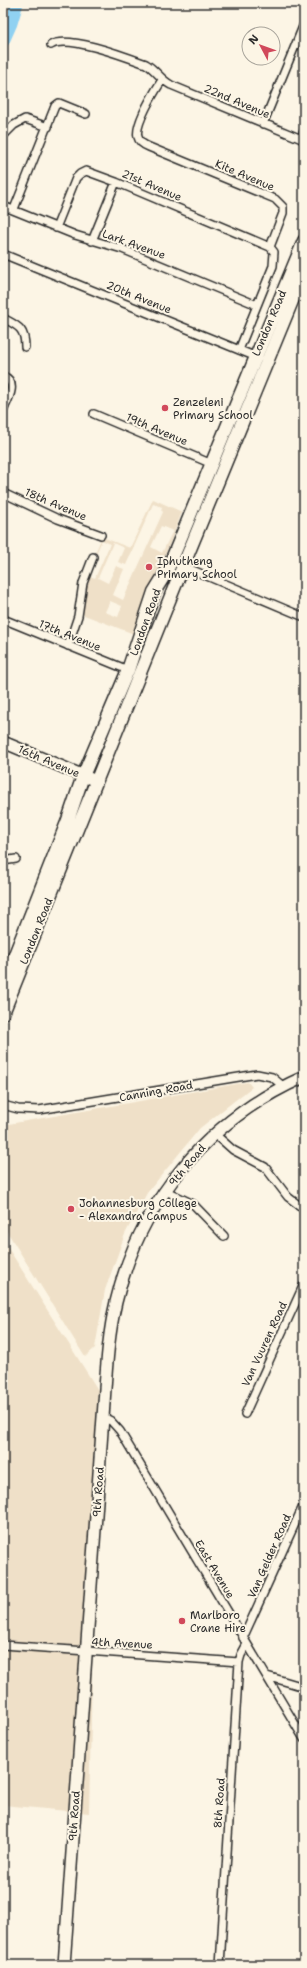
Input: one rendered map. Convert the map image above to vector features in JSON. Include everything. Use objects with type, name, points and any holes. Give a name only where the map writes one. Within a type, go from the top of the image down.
[{"type":"main road","name":"London Road","points":[[3,985],[68,820],[83,776],[128,670],[154,592],[167,571],[304,241]]},
{"type":"main road","name":"London Road","points":[[3,1013],[183,566],[304,272]]},
{"type":"main road","name":"16th Avenue","points":[[3,742],[96,781]]},
{"type":"main road","points":[[284,1087],[304,1077]]},
{"type":"main road","name":"9th Road","points":[[64,1965],[85,1652],[109,1343],[120,1286],[135,1243],[153,1209],[200,1147],[244,1111],[284,1087]]},
{"type":"street","points":[[263,124],[304,24]]},
{"type":"street","name":"22nd Avenue","points":[[51,45],[56,42],[76,43],[146,64],[154,70],[162,80],[171,86],[302,140]]},
{"type":"street","name":"Kite Avenue","points":[[162,80],[138,126],[137,135],[139,139],[149,147],[279,202],[283,207],[283,213],[270,247],[274,252],[274,262],[239,350]]},
{"type":"street","points":[[14,209],[48,127],[54,108],[59,103],[86,114]]},
{"type":"street","points":[[3,136],[14,124],[25,119],[48,127]]},
{"type":"street","points":[[302,140],[304,131]]},
{"type":"street","name":"21st Avenue","points":[[56,228],[76,178],[81,173],[86,171],[93,172],[270,247]]},
{"type":"street","points":[[92,241],[116,182]]},
{"type":"street","name":"Lark Avenue","points":[[3,206],[14,209],[56,228],[92,241],[122,249],[257,305]]},
{"type":"street","name":"20th Avenue","points":[[3,254],[267,361]]},
{"type":"street","points":[[3,318],[16,324],[23,332],[25,347]]},
{"type":"street","points":[[3,376],[8,378],[11,384],[11,391],[3,411]]},
{"type":"street","name":"19th Avenue","points":[[94,414],[212,464]]},
{"type":"street","name":"18th Avenue","points":[[3,493],[58,519],[101,535]]},
{"type":"street","points":[[68,646],[78,616],[83,583],[93,558]]},
{"type":"street","points":[[183,566],[304,617]]},
{"type":"street","name":"17th Avenue","points":[[3,619],[128,670]]},
{"type":"street","points":[[3,861],[16,859]]},
{"type":"street","name":"Canning Road","points":[[3,1105],[18,1109],[38,1110],[257,1074],[272,1077],[284,1087]]},
{"type":"street","points":[[215,1134],[233,1150],[265,1167],[288,1198],[304,1208]]},
{"type":"street","points":[[166,1191],[193,1204],[224,1236]]},
{"type":"street","name":"Van Vuuren Road","points":[[245,1414],[304,1284]]},
{"type":"street","name":"East Avenue","points":[[103,1417],[113,1422],[120,1431],[304,1739]]},
{"type":"street","name":"Van Gelder Road","points":[[245,1641],[304,1504]]},
{"type":"street","name":"8th Road","points":[[220,1965],[239,1662],[245,1641]]},
{"type":"street","name":"4th Avenue","points":[[3,1645],[239,1662]]},
{"type":"street","points":[[267,1676],[304,1687]]},
{"type":"shaded area","name":"Iphutheng Primary School","points":[[153,499],[182,512],[134,634],[79,613],[86,574],[102,537],[130,548]],"holes":[[[153,504],[162,507],[161,510],[163,512],[123,600],[113,595],[124,569],[116,566],[108,583],[98,578],[113,543],[124,548],[118,562],[126,565]],[[161,526],[173,531],[162,553],[151,547]],[[102,540],[110,544],[95,578],[87,575]],[[110,601],[122,606],[118,617],[105,612]]]},
{"type":"shaded area","name":"Johannesburg College - Alexandra Campus","points":[[248,1082],[252,1087],[200,1128],[147,1193],[125,1234],[105,1290],[95,1348],[85,1357],[3,1225],[3,1125]]},
{"type":"shaded area","points":[[3,1240],[98,1390],[89,1813],[3,1805]]},
{"type":"waterway","points":[[3,41],[11,23],[17,3]]},
{"type":"place","name":"Zenzeleni Primary School","points":[[165,408]]},
{"type":"place","name":"Iphutheng Primary School","points":[[149,567]]},
{"type":"place","name":"Johannesburg College - Alexandra Campus","points":[[71,1209]]},
{"type":"place","name":"Marlboro Crane Hire","points":[[182,1621]]}]
